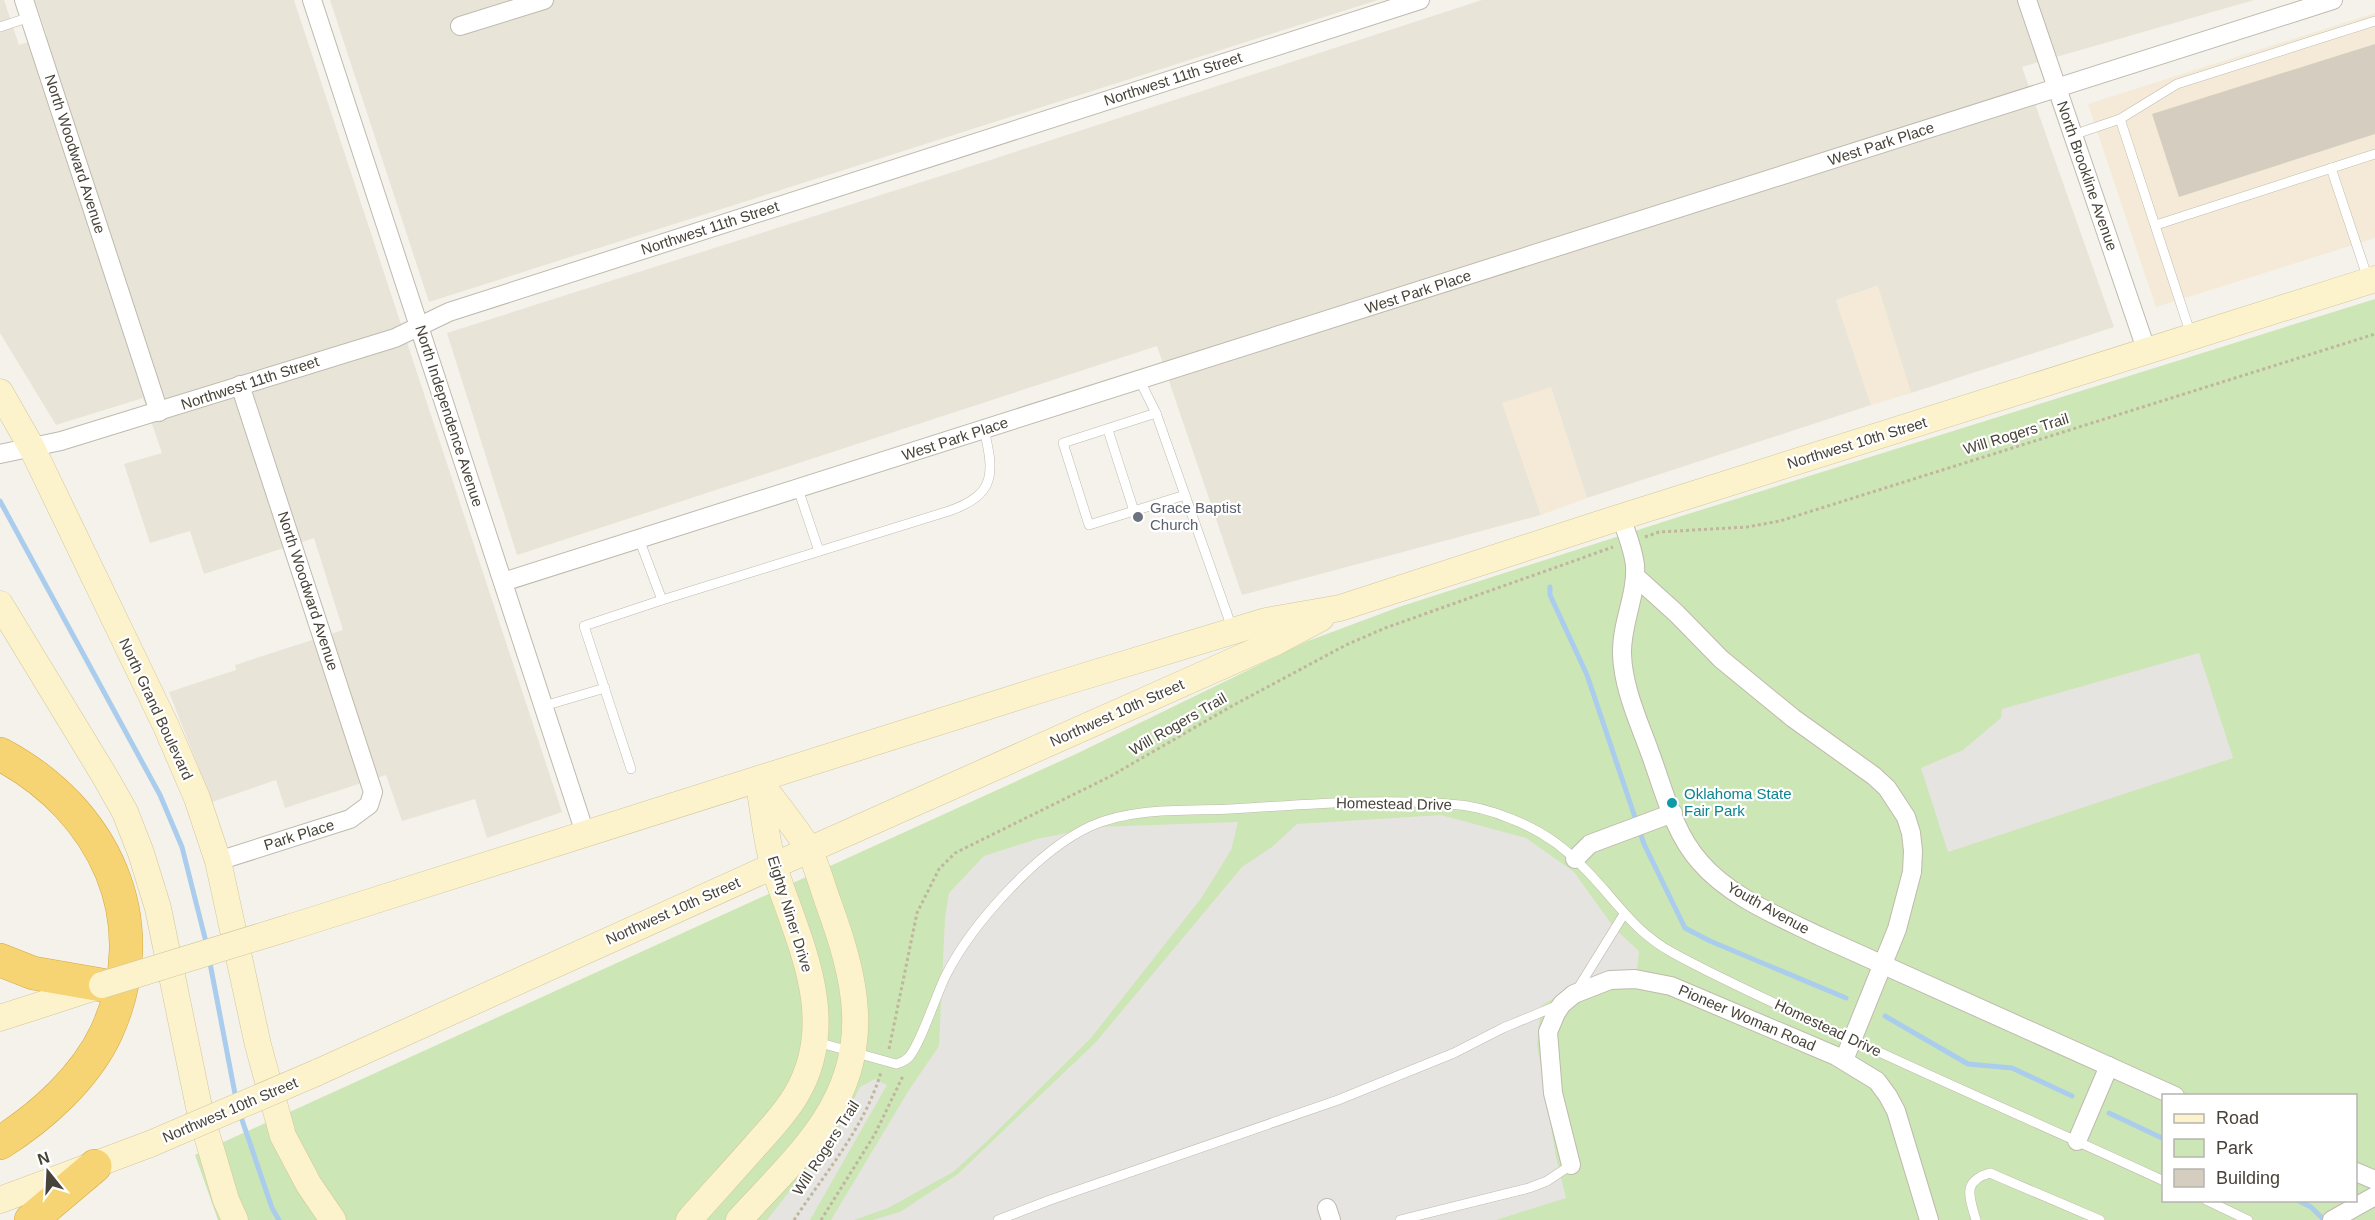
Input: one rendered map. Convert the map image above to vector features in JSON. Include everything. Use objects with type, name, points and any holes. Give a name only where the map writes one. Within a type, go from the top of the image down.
[{"type":"highway","points":[[0,754],[24,768],[56,793],[90,831],[104,853],[122,900],[126,922],[127,952],[117,1006],[106,1034],[93,1056],[59,1095],[24,1127],[0,1143]]},
{"type":"highway","points":[[0,960],[79,987]]},
{"type":"highway","points":[[31,1220],[95,1166]]},
{"type":"main road","name":"Northwest 10th Street","points":[[0,1018],[79,987],[291,927],[1049,687],[1266,621],[1340,608],[2372,280]]},
{"type":"main road","name":"North Grand Boulevard","points":[[0,392],[32,448],[166,726],[197,798],[218,861],[258,1045],[283,1136],[309,1185],[333,1220]]},
{"type":"main road","points":[[0,604],[125,812],[141,853],[158,908],[200,1112],[226,1200],[235,1220]]},
{"type":"main road","name":"Northwest 10th Street","points":[[0,1200],[150,1144],[316,1073],[1276,642],[1340,608]]},
{"type":"main road","points":[[739,1220],[805,1148],[826,1118],[838,1095],[854,1051],[857,1034],[855,996],[836,923],[809,850],[758,780]]},
{"type":"main road","name":"Eighty Niner Drive","points":[[689,1220],[784,1112],[801,1084],[810,1062],[817,1028],[814,994],[796,928],[773,866],[758,780]]},
{"type":"street","name":"North Woodward Avenue","points":[[24,0],[159,412]]},
{"type":"street","name":"North Independence Avenue","points":[[312,0],[585,833]]},
{"type":"street","points":[[460,26],[544,0]]},
{"type":"street","name":"Northwest 11th Street","points":[[0,454],[32,448],[159,412],[395,338],[448,312],[1420,0]]},
{"type":"street","name":"North Brookline Avenue","points":[[2027,0],[2147,352]]},
{"type":"street","name":"West Park Place","points":[[503,582],[2333,0]]},
{"type":"street","name":"North Woodward Avenue","points":[[240,385],[368,774],[372,798]]},
{"type":"street","name":"Youth Avenue","points":[[1621,517],[1634,556],[1635,576],[1622,637],[1625,677],[1630,698],[1681,833],[1699,861],[1730,888],[1800,927],[2173,1094]]},
{"type":"street","points":[[1635,576],[1676,613],[1721,659],[1793,717],[1874,776],[1897,802],[1911,833],[1912,872],[1897,929],[1844,1060]]},
{"type":"street","name":"Park Place","points":[[218,861],[350,819],[369,805],[372,798]]},
{"type":"street","points":[[1575,859],[1590,844],[1673,813]]},
{"type":"street","name":"Pioneer Woman Road","points":[[1568,999],[1610,980],[1635,979],[1671,986],[1844,1060],[1877,1081],[1896,1111],[1929,1220]]},
{"type":"street","points":[[1568,999],[1556,1013],[1548,1032],[1548,1047],[1552,1093],[1570,1165]]},
{"type":"street","points":[[2077,1141],[2109,1066]]},
{"type":"street","points":[[2357,1173],[2375,1180]]},
{"type":"street","points":[[2332,1220],[2375,1196]]},
{"type":"lane","points":[[0,27],[30,17]]},
{"type":"lane","points":[[2073,135],[2120,119],[2177,84],[2375,21]]},
{"type":"lane","points":[[2120,119],[2192,338]]},
{"type":"lane","points":[[2156,225],[2375,154]]},
{"type":"lane","points":[[2331,168],[2372,280]]},
{"type":"lane","points":[[1140,381],[1155,413],[1233,631]]},
{"type":"lane","points":[[1155,413],[1064,443],[1089,525],[1185,495]]},
{"type":"lane","points":[[632,769],[584,626],[949,510],[976,499],[990,474],[990,456],[984,429]]},
{"type":"lane","points":[[1108,430],[1134,510]]},
{"type":"lane","points":[[798,489],[819,550]]},
{"type":"lane","points":[[639,539],[662,600]]},
{"type":"lane","points":[[544,706],[605,688]]},
{"type":"lane","name":"Homestead Drive","points":[[901,1062],[910,1055],[949,970],[992,910],[1019,881],[1062,843],[1090,826],[1149,813],[1337,803],[1448,804],[1486,810],[1515,820],[1548,838],[1575,859],[1638,929],[1672,953],[1852,1040],[2162,1181]]},
{"type":"lane","points":[[998,1220],[1338,1100],[1454,1053],[1568,999],[1624,915]]},
{"type":"lane","points":[[814,1042],[889,1062],[901,1062]]},
{"type":"lane","points":[[1400,1220],[1529,1188],[1547,1181],[1570,1165]]},
{"type":"lane","points":[[1976,1220],[1970,1197],[1971,1184],[1977,1177],[1990,1173],[2100,1220]]},
{"type":"lane","points":[[2210,1202],[2248,1220]]},
{"type":"path","name":"Will Rogers Trail","points":[[1659,532],[1747,527],[1780,520],[2375,334]]},
{"type":"path","name":"Will Rogers Trail","points":[[893,1039],[917,913],[939,869],[955,853],[1111,776],[1230,707],[1346,645],[1385,628],[1603,550]]},
{"type":"path","points":[[821,1220],[875,1134],[903,1078],[901,1062]]},
{"type":"path","name":"Will Rogers Trail","points":[[794,1220],[861,1118],[876,1088]]},
{"type":"shaded area","points":[[0,0],[4,0],[19,45],[47,36],[35,0],[294,0],[562,812],[487,838],[475,799],[402,821],[386,775],[285,808],[276,780],[212,802],[169,692],[236,670],[235,665],[343,630],[314,538],[204,574],[190,531],[150,543],[124,464],[162,453],[143,398],[56,425],[0,333]]},
{"type":"shaded area","points":[[330,0],[1378,0],[429,302]]},
{"type":"shaded area","points":[[1482,0],[2254,0],[2022,67],[2114,327],[1911,393],[1877,286],[1836,300],[1871,405],[1587,498],[1551,388],[1503,403],[1541,515],[1242,595],[1157,346],[517,555],[447,333]]},
{"type":"shaded area","points":[[2375,13],[2375,238],[2156,307],[2088,104]]},
{"type":"shaded area","points":[[1878,286],[1911,393],[1871,405],[1836,300]]},
{"type":"shaded area","points":[[1551,387],[1587,498],[1541,515],[1502,403]]},
{"type":"shaded area","points":[[2199,653],[2233,758],[1948,852],[1921,768],[1963,750],[2001,718],[2002,709]]},
{"type":"shaded area","points":[[1441,815],[1526,838],[1574,872],[1615,929],[1639,951],[1637,971],[1586,978],[1541,1006],[1537,1044],[1556,1157],[1566,1198],[1496,1220],[872,1220],[900,1212],[958,1174],[1096,1042],[1242,867],[1272,847],[1297,824]]},
{"type":"shaded area","points":[[1238,822],[1231,850],[1202,897],[1091,1038],[985,1143],[953,1172],[888,1208],[854,1220],[831,1220],[909,1090],[939,1046],[945,918],[949,893],[984,856],[1037,839],[1097,827]]},
{"type":"shaded area","points":[[875,1079],[887,1085],[810,1220],[767,1220],[839,1128],[860,1087]]},
{"type":"green space","name":"Oklahoma State Fair Park","points":[[2375,299],[2375,1220],[218,1220],[195,1155],[1076,754],[1308,641],[1399,607]]},
{"type":"building","points":[[2375,44],[2375,134],[2179,197],[2152,114]]},
{"type":"waterway","points":[[0,501],[160,795],[182,847],[207,946]]},
{"type":"waterway","points":[[1550,587],[1550,595],[1587,675],[1644,844],[1685,928],[1710,941],[1846,998]]},
{"type":"waterway","points":[[209,958],[236,1099]]},
{"type":"waterway","points":[[1885,1016],[1968,1064],[2012,1068],[2072,1096]]},
{"type":"waterway","points":[[2109,1113],[2162,1138]]},
{"type":"waterway","points":[[240,1114],[272,1208],[279,1220]]},
{"type":"waterway","points":[[2301,1202],[2311,1207],[2324,1220]]},
{"type":"place","name":"Grace Baptist Church","points":[[1138,517]]},
{"type":"place","name":"Oklahoma State Fair Park","points":[[1672,803]]}]
